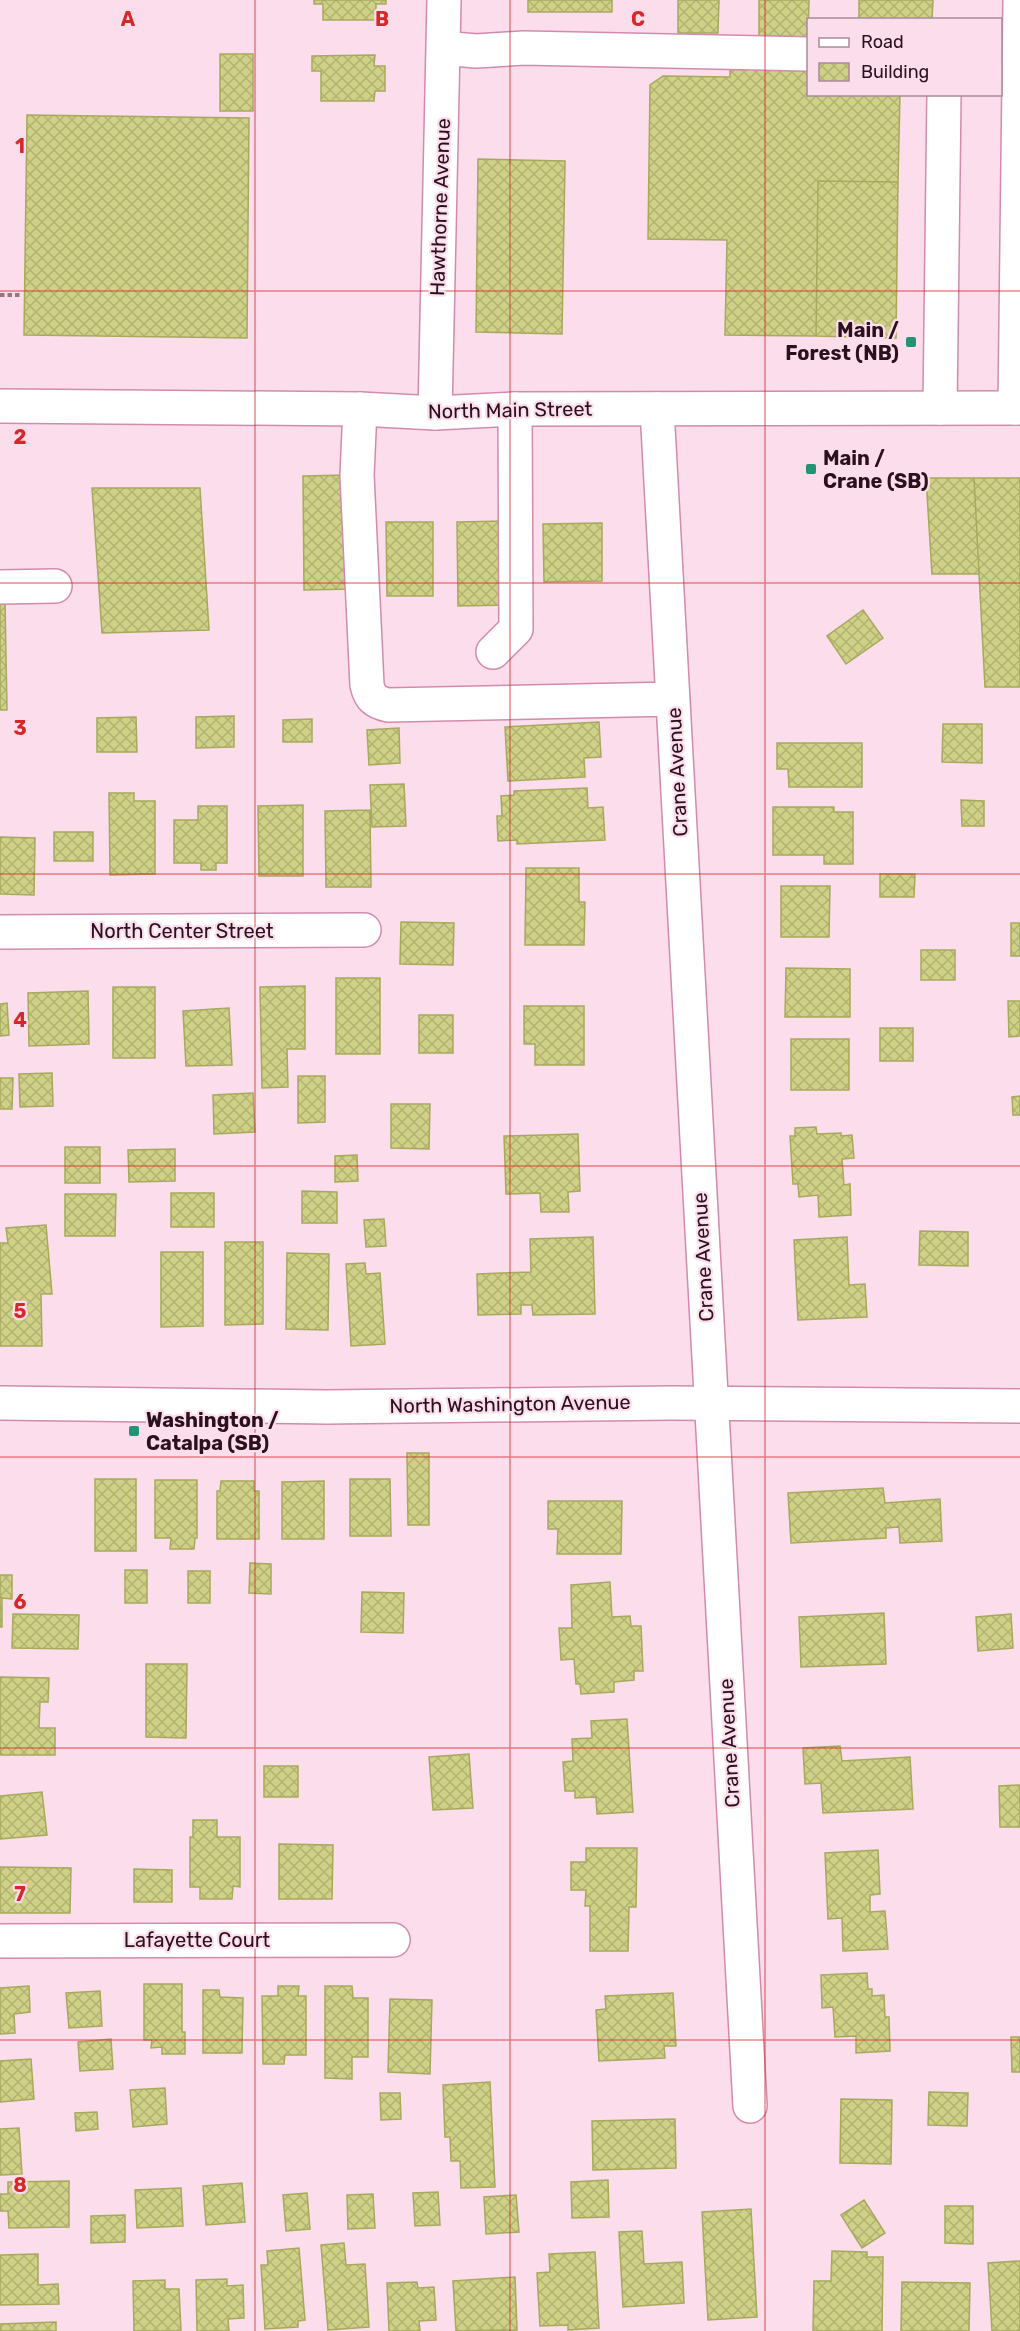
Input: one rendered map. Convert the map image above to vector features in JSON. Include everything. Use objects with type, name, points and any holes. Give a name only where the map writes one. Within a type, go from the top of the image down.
[{"type":"street","name":"Hawthorne Avenue","points":[[435,413],[444,0]]},
{"type":"street","points":[[1017,408],[1013,53],[1020,0]]},
{"type":"street","points":[[443,48],[476,51],[524,48],[807,54]]},
{"type":"street","points":[[940,408],[944,96]]},
{"type":"street","name":"North Main Street","points":[[0,406],[360,409],[435,413],[515,409],[1017,408]]},
{"type":"street","points":[[360,409],[357,474],[367,685],[369,694],[376,702],[388,705],[673,699]]},
{"type":"street","points":[[493,652],[516,629],[515,409]]},
{"type":"street","name":"Crane Avenue","points":[[657,409],[750,2106]]},
{"type":"street","points":[[0,587],[55,586]]},
{"type":"street","name":"North Center Street","points":[[0,932],[364,930]]},
{"type":"street","name":"North Washington Avenue","points":[[0,1403],[327,1407],[711,1403],[1020,1406]]},
{"type":"street","name":"Lafayette Court","points":[[0,1941],[393,1940]]},
{"type":"path","points":[[0,296],[22,296]]},
{"type":"building","points":[[314,0],[386,0],[386,4],[376,4],[376,20],[323,20],[323,4],[314,4]]},
{"type":"building","points":[[528,0],[612,0],[612,12],[528,12]]},
{"type":"building","points":[[678,0],[719,0],[718,33],[678,33]]},
{"type":"building","points":[[759,0],[809,0],[807,37],[759,36]]},
{"type":"building","points":[[859,0],[933,0],[932,18],[859,18]]},
{"type":"building","points":[[220,54],[253,54],[253,111],[220,111]]},
{"type":"building","points":[[375,55],[374,66],[385,66],[385,91],[375,91],[374,101],[321,101],[321,71],[312,71],[312,56]]},
{"type":"building","points":[[730,66],[807,68],[807,96],[900,96],[898,182],[818,181],[816,336],[725,335],[727,240],[648,239],[650,85],[663,76],[730,77]]},
{"type":"building","points":[[27,115],[249,118],[247,338],[24,335]]},
{"type":"building","points":[[478,159],[565,161],[562,334],[476,332]]},
{"type":"building","points":[[818,181],[898,182],[896,338],[816,336]]},
{"type":"building","points":[[348,475],[350,589],[304,590],[303,476]]},
{"type":"building","points":[[926,478],[974,478],[979,574],[932,574]]},
{"type":"building","points":[[974,478],[1020,478],[1020,687],[985,687]]},
{"type":"building","points":[[92,488],[200,488],[209,630],[102,633]]},
{"type":"building","points":[[506,521],[507,605],[458,606],[457,522]]},
{"type":"building","points":[[386,522],[433,522],[433,596],[387,596]]},
{"type":"building","points":[[602,523],[602,581],[544,582],[543,524]]},
{"type":"building","points":[[0,602],[5,602],[7,710],[0,710]]},
{"type":"building","points":[[863,610],[883,638],[846,664],[827,636]]},
{"type":"building","points":[[234,716],[234,747],[196,748],[196,717]]},
{"type":"building","points":[[136,717],[137,752],[97,752],[97,718]]},
{"type":"building","points":[[312,719],[312,742],[283,742],[283,720]]},
{"type":"building","points":[[599,722],[601,757],[584,758],[585,777],[508,781],[505,727]]},
{"type":"building","points":[[943,724],[982,724],[982,763],[942,762]]},
{"type":"building","points":[[399,728],[400,763],[369,765],[367,730]]},
{"type":"building","points":[[777,743],[862,743],[862,787],[789,787],[788,769],[777,769]]},
{"type":"building","points":[[404,784],[406,826],[372,827],[370,785]]},
{"type":"building","points":[[587,788],[588,808],[603,807],[605,840],[517,844],[517,840],[498,841],[497,816],[502,816],[501,796],[514,795],[514,791]]},
{"type":"building","points":[[109,793],[134,793],[134,801],[155,801],[155,874],[110,875]]},
{"type":"building","points":[[961,800],[984,801],[984,826],[962,826]]},
{"type":"building","points":[[303,805],[303,876],[259,876],[258,806]]},
{"type":"building","points":[[198,806],[227,806],[227,863],[216,863],[216,870],[201,870],[201,863],[174,863],[174,820],[198,820]]},
{"type":"building","points":[[773,807],[834,807],[834,812],[853,812],[853,864],[824,864],[824,855],[773,855]]},
{"type":"building","points":[[370,810],[371,887],[326,887],[325,811]]},
{"type":"building","points":[[54,832],[93,832],[93,861],[54,861]]},
{"type":"building","points":[[0,837],[35,838],[34,895],[0,894]]},
{"type":"building","points":[[526,868],[579,868],[579,902],[585,902],[584,945],[525,945]]},
{"type":"building","points":[[880,874],[915,874],[914,897],[880,897]]},
{"type":"building","points":[[781,886],[830,886],[829,937],[781,937]]},
{"type":"building","points":[[401,922],[454,923],[453,965],[400,964]]},
{"type":"building","points":[[1011,923],[1020,923],[1020,956],[1011,956]]},
{"type":"building","points":[[921,950],[955,950],[955,980],[921,980]]},
{"type":"building","points":[[786,968],[850,969],[850,1017],[785,1017]]},
{"type":"building","points":[[336,978],[380,978],[380,1054],[336,1054]]},
{"type":"building","points":[[305,986],[305,1049],[287,1049],[288,1087],[262,1088],[260,987]]},
{"type":"building","points":[[113,987],[155,987],[155,1058],[113,1058]]},
{"type":"building","points":[[88,991],[89,1044],[29,1046],[28,993]]},
{"type":"building","points":[[1008,1001],[1020,1001],[1020,1036],[1009,1037]]},
{"type":"building","points":[[7,1003],[9,1035],[0,1036],[0,1004]]},
{"type":"building","points":[[524,1006],[584,1006],[584,1065],[535,1065],[535,1044],[524,1044]]},
{"type":"building","points":[[229,1008],[232,1065],[186,1066],[183,1011]]},
{"type":"building","points":[[419,1015],[453,1015],[453,1053],[419,1053]]},
{"type":"building","points":[[880,1028],[913,1028],[913,1061],[880,1061]]},
{"type":"building","points":[[791,1039],[849,1039],[849,1090],[791,1090]]},
{"type":"building","points":[[52,1073],[53,1106],[20,1107],[19,1074]]},
{"type":"building","points":[[298,1076],[325,1076],[325,1122],[298,1123]]},
{"type":"building","points":[[0,1078],[13,1078],[12,1109],[0,1109]]},
{"type":"building","points":[[253,1093],[255,1132],[214,1134],[213,1095]]},
{"type":"building","points":[[1020,1096],[1020,1115],[1013,1115],[1012,1097]]},
{"type":"building","points":[[391,1104],[430,1104],[429,1149],[391,1148]]},
{"type":"building","points":[[816,1127],[817,1134],[852,1135],[854,1158],[842,1159],[844,1185],[850,1184],[851,1215],[819,1217],[818,1195],[799,1197],[798,1184],[793,1184],[790,1136],[795,1136],[795,1128]]},
{"type":"building","points":[[578,1134],[580,1191],[568,1192],[569,1212],[541,1212],[540,1193],[506,1194],[504,1136]]},
{"type":"building","points":[[65,1147],[100,1147],[100,1183],[65,1183]]},
{"type":"building","points":[[175,1149],[175,1181],[129,1182],[128,1150]]},
{"type":"building","points":[[357,1155],[358,1181],[335,1182],[335,1156]]},
{"type":"building","points":[[302,1191],[337,1192],[337,1223],[302,1223]]},
{"type":"building","points":[[171,1193],[214,1193],[214,1227],[171,1227]]},
{"type":"building","points":[[65,1194],[116,1194],[115,1236],[65,1236]]},
{"type":"building","points":[[384,1219],[386,1246],[366,1247],[364,1220]]},
{"type":"building","points":[[46,1225],[52,1294],[41,1294],[42,1346],[0,1346],[0,1243],[8,1243],[6,1228]]},
{"type":"building","points":[[920,1231],[968,1232],[968,1266],[919,1265]]},
{"type":"building","points":[[593,1237],[595,1314],[533,1315],[532,1305],[521,1305],[521,1314],[478,1315],[477,1274],[531,1272],[530,1239]]},
{"type":"building","points":[[847,1237],[849,1285],[865,1284],[867,1317],[798,1320],[794,1240]]},
{"type":"building","points":[[225,1242],[263,1242],[263,1324],[225,1325]]},
{"type":"building","points":[[161,1252],[203,1252],[203,1326],[161,1327]]},
{"type":"building","points":[[287,1253],[329,1254],[328,1330],[286,1329]]},
{"type":"building","points":[[365,1263],[366,1274],[380,1273],[385,1344],[351,1346],[346,1264]]},
{"type":"building","points":[[407,1453],[429,1453],[429,1525],[408,1525]]},
{"type":"building","points":[[95,1479],[136,1479],[136,1551],[95,1551]]},
{"type":"building","points":[[350,1479],[390,1479],[391,1536],[350,1536]]},
{"type":"building","points":[[155,1480],[197,1480],[197,1538],[195,1538],[194,1549],[170,1549],[171,1538],[155,1538]]},
{"type":"building","points":[[221,1481],[254,1481],[254,1491],[259,1491],[259,1539],[217,1539],[217,1491],[220,1491]]},
{"type":"building","points":[[324,1481],[324,1539],[282,1539],[282,1482]]},
{"type":"building","points":[[883,1488],[885,1503],[940,1499],[942,1541],[900,1543],[899,1527],[886,1528],[886,1538],[791,1543],[788,1493]]},
{"type":"building","points":[[548,1501],[622,1501],[621,1554],[557,1554],[558,1529],[548,1529]]},
{"type":"building","points":[[250,1563],[271,1564],[271,1594],[249,1593]]},
{"type":"building","points":[[125,1570],[147,1570],[147,1603],[125,1603]]},
{"type":"building","points":[[188,1571],[210,1571],[210,1603],[188,1603]]},
{"type":"building","points":[[0,1575],[12,1575],[12,1599],[2,1598],[2,1627],[0,1627]]},
{"type":"building","points":[[610,1582],[612,1617],[630,1616],[631,1626],[641,1626],[643,1671],[634,1671],[634,1680],[614,1682],[614,1692],[581,1694],[580,1684],[576,1684],[574,1659],[561,1660],[559,1628],[572,1628],[571,1585]]},
{"type":"building","points":[[362,1592],[404,1593],[403,1633],[361,1632]]},
{"type":"building","points":[[884,1613],[886,1664],[801,1667],[799,1617]]},
{"type":"building","points":[[13,1614],[79,1615],[78,1649],[12,1648]]},
{"type":"building","points":[[1011,1614],[1013,1648],[978,1651],[976,1617]]},
{"type":"building","points":[[146,1664],[187,1664],[186,1738],[146,1737]]},
{"type":"building","points":[[0,1677],[49,1678],[48,1702],[40,1702],[39,1728],[55,1728],[55,1755],[0,1755]]},
{"type":"building","points":[[627,1719],[633,1812],[597,1814],[596,1797],[575,1798],[575,1791],[565,1791],[563,1762],[573,1761],[572,1739],[592,1738],[591,1721]]},
{"type":"building","points":[[840,1746],[842,1761],[910,1757],[913,1809],[823,1813],[821,1783],[805,1784],[803,1748]]},
{"type":"building","points":[[469,1754],[473,1808],[433,1810],[429,1757]]},
{"type":"building","points":[[264,1766],[298,1766],[298,1797],[264,1797]]},
{"type":"building","points":[[1020,1785],[1020,1827],[1000,1827],[999,1786]]},
{"type":"building","points":[[42,1792],[47,1835],[0,1839],[0,1796]]},
{"type":"building","points":[[193,1820],[217,1820],[217,1837],[240,1837],[240,1887],[233,1886],[232,1899],[200,1899],[200,1887],[190,1887],[190,1837],[193,1837]]},
{"type":"building","points":[[279,1844],[333,1845],[332,1899],[279,1899]]},
{"type":"building","points":[[586,1848],[637,1848],[636,1907],[629,1907],[628,1951],[590,1951],[590,1906],[585,1906],[586,1890],[571,1890],[571,1862],[586,1862]]},
{"type":"building","points":[[878,1850],[880,1894],[870,1895],[870,1912],[885,1911],[888,1949],[843,1951],[842,1918],[828,1919],[825,1853]]},
{"type":"building","points":[[0,1867],[71,1868],[70,1913],[0,1913]]},
{"type":"building","points":[[134,1869],[172,1870],[172,1902],[134,1902]]},
{"type":"building","points":[[867,1973],[868,1989],[872,1989],[872,1996],[884,1995],[885,2017],[889,2017],[890,2051],[856,2053],[856,2036],[835,2037],[833,2007],[822,2008],[821,1975]]},
{"type":"building","points":[[144,1984],[182,1984],[182,2032],[185,2032],[185,2054],[162,2054],[162,2047],[151,2048],[152,2040],[144,2040]]},
{"type":"building","points":[[29,1986],[30,2012],[14,2014],[15,2033],[0,2034],[0,1988]]},
{"type":"building","points":[[278,1986],[299,1986],[298,1996],[306,1996],[306,2055],[285,2055],[284,2064],[263,2064],[262,1996],[278,1996]]},
{"type":"building","points":[[325,1986],[352,1986],[353,1998],[368,1998],[368,2057],[352,2057],[352,2079],[325,2078]]},
{"type":"building","points":[[203,1990],[219,1990],[220,1997],[243,1998],[242,2053],[203,2053]]},
{"type":"building","points":[[100,1991],[102,2026],[69,2028],[66,1993]]},
{"type":"building","points":[[673,1993],[676,2046],[664,2046],[665,2058],[599,2061],[596,2010],[606,2009],[605,1996]]},
{"type":"building","points":[[390,1999],[432,2000],[430,2074],[388,2072]]},
{"type":"building","points":[[1011,2037],[1020,2037],[1020,2072],[1012,2072]]},
{"type":"building","points":[[111,2039],[113,2069],[80,2071],[78,2042]]},
{"type":"building","points":[[31,2059],[34,2099],[0,2102],[0,2061]]},
{"type":"building","points":[[490,2082],[495,2187],[461,2188],[460,2161],[451,2161],[450,2137],[445,2137],[443,2085]]},
{"type":"building","points":[[165,2088],[167,2124],[133,2127],[130,2090]]},
{"type":"building","points":[[929,2092],[968,2093],[967,2126],[928,2125]]},
{"type":"building","points":[[380,2093],[400,2093],[401,2119],[381,2120]]},
{"type":"building","points":[[841,2099],[892,2100],[891,2164],[840,2163]]},
{"type":"building","points":[[97,2112],[98,2129],[76,2131],[75,2113]]},
{"type":"building","points":[[675,2119],[676,2168],[593,2170],[592,2121]]},
{"type":"building","points":[[19,2128],[22,2174],[0,2175],[0,2129]]},
{"type":"building","points":[[608,2180],[609,2217],[572,2218],[571,2182]]},
{"type":"building","points":[[69,2181],[69,2227],[9,2228],[8,2211],[0,2211],[0,2194],[8,2194],[8,2182]]},
{"type":"building","points":[[242,2183],[245,2222],[206,2225],[203,2186]]},
{"type":"building","points":[[181,2188],[183,2226],[137,2228],[135,2190]]},
{"type":"building","points":[[438,2192],[440,2225],[415,2226],[413,2193]]},
{"type":"building","points":[[307,2193],[310,2229],[286,2231],[283,2195]]},
{"type":"building","points":[[373,2194],[375,2228],[348,2229],[347,2195]]},
{"type":"building","points":[[516,2195],[519,2232],[486,2234],[484,2197]]},
{"type":"building","points":[[864,2200],[885,2233],[862,2248],[841,2215]]},
{"type":"building","points":[[945,2206],[973,2206],[973,2244],[945,2243]]},
{"type":"building","points":[[751,2209],[757,2317],[708,2320],[702,2212]]},
{"type":"building","points":[[125,2215],[125,2242],[91,2243],[91,2216]]},
{"type":"building","points":[[642,2231],[644,2264],[682,2262],[684,2303],[623,2307],[619,2232]]},
{"type":"building","points":[[344,2243],[346,2265],[365,2264],[369,2327],[328,2330],[321,2245]]},
{"type":"building","points":[[299,2248],[305,2320],[298,2321],[298,2327],[265,2329],[261,2265],[268,2265],[267,2251]]},
{"type":"building","points":[[832,2251],[867,2252],[867,2257],[883,2257],[882,2331],[813,2331],[814,2281],[831,2281]]},
{"type":"building","points":[[595,2252],[599,2328],[568,2330],[568,2325],[540,2326],[537,2273],[550,2272],[549,2254]]},
{"type":"building","points":[[38,2254],[38,2285],[58,2284],[59,2304],[0,2305],[0,2255]]},
{"type":"building","points":[[1020,2261],[1020,2331],[992,2331],[988,2263]]},
{"type":"building","points":[[515,2277],[517,2330],[456,2331],[453,2281]]},
{"type":"building","points":[[227,2279],[227,2286],[243,2285],[244,2318],[228,2319],[229,2331],[197,2331],[196,2280]]},
{"type":"building","points":[[165,2280],[165,2289],[179,2289],[181,2331],[134,2331],[133,2281]]},
{"type":"building","points":[[417,2282],[418,2288],[434,2287],[436,2320],[419,2321],[420,2331],[389,2331],[387,2283]]},
{"type":"building","points":[[902,2282],[970,2283],[969,2331],[901,2331]]},
{"type":"building","points":[[56,2322],[56,2331],[0,2331],[0,2324]]},
{"type":"place","name":"Main / Forest (NB)","points":[[911,342]]},
{"type":"place","name":"Main / Crane (SB)","points":[[811,469]]},
{"type":"place","name":"Washington / Catalpa (SB)","points":[[134,1431]]}]
